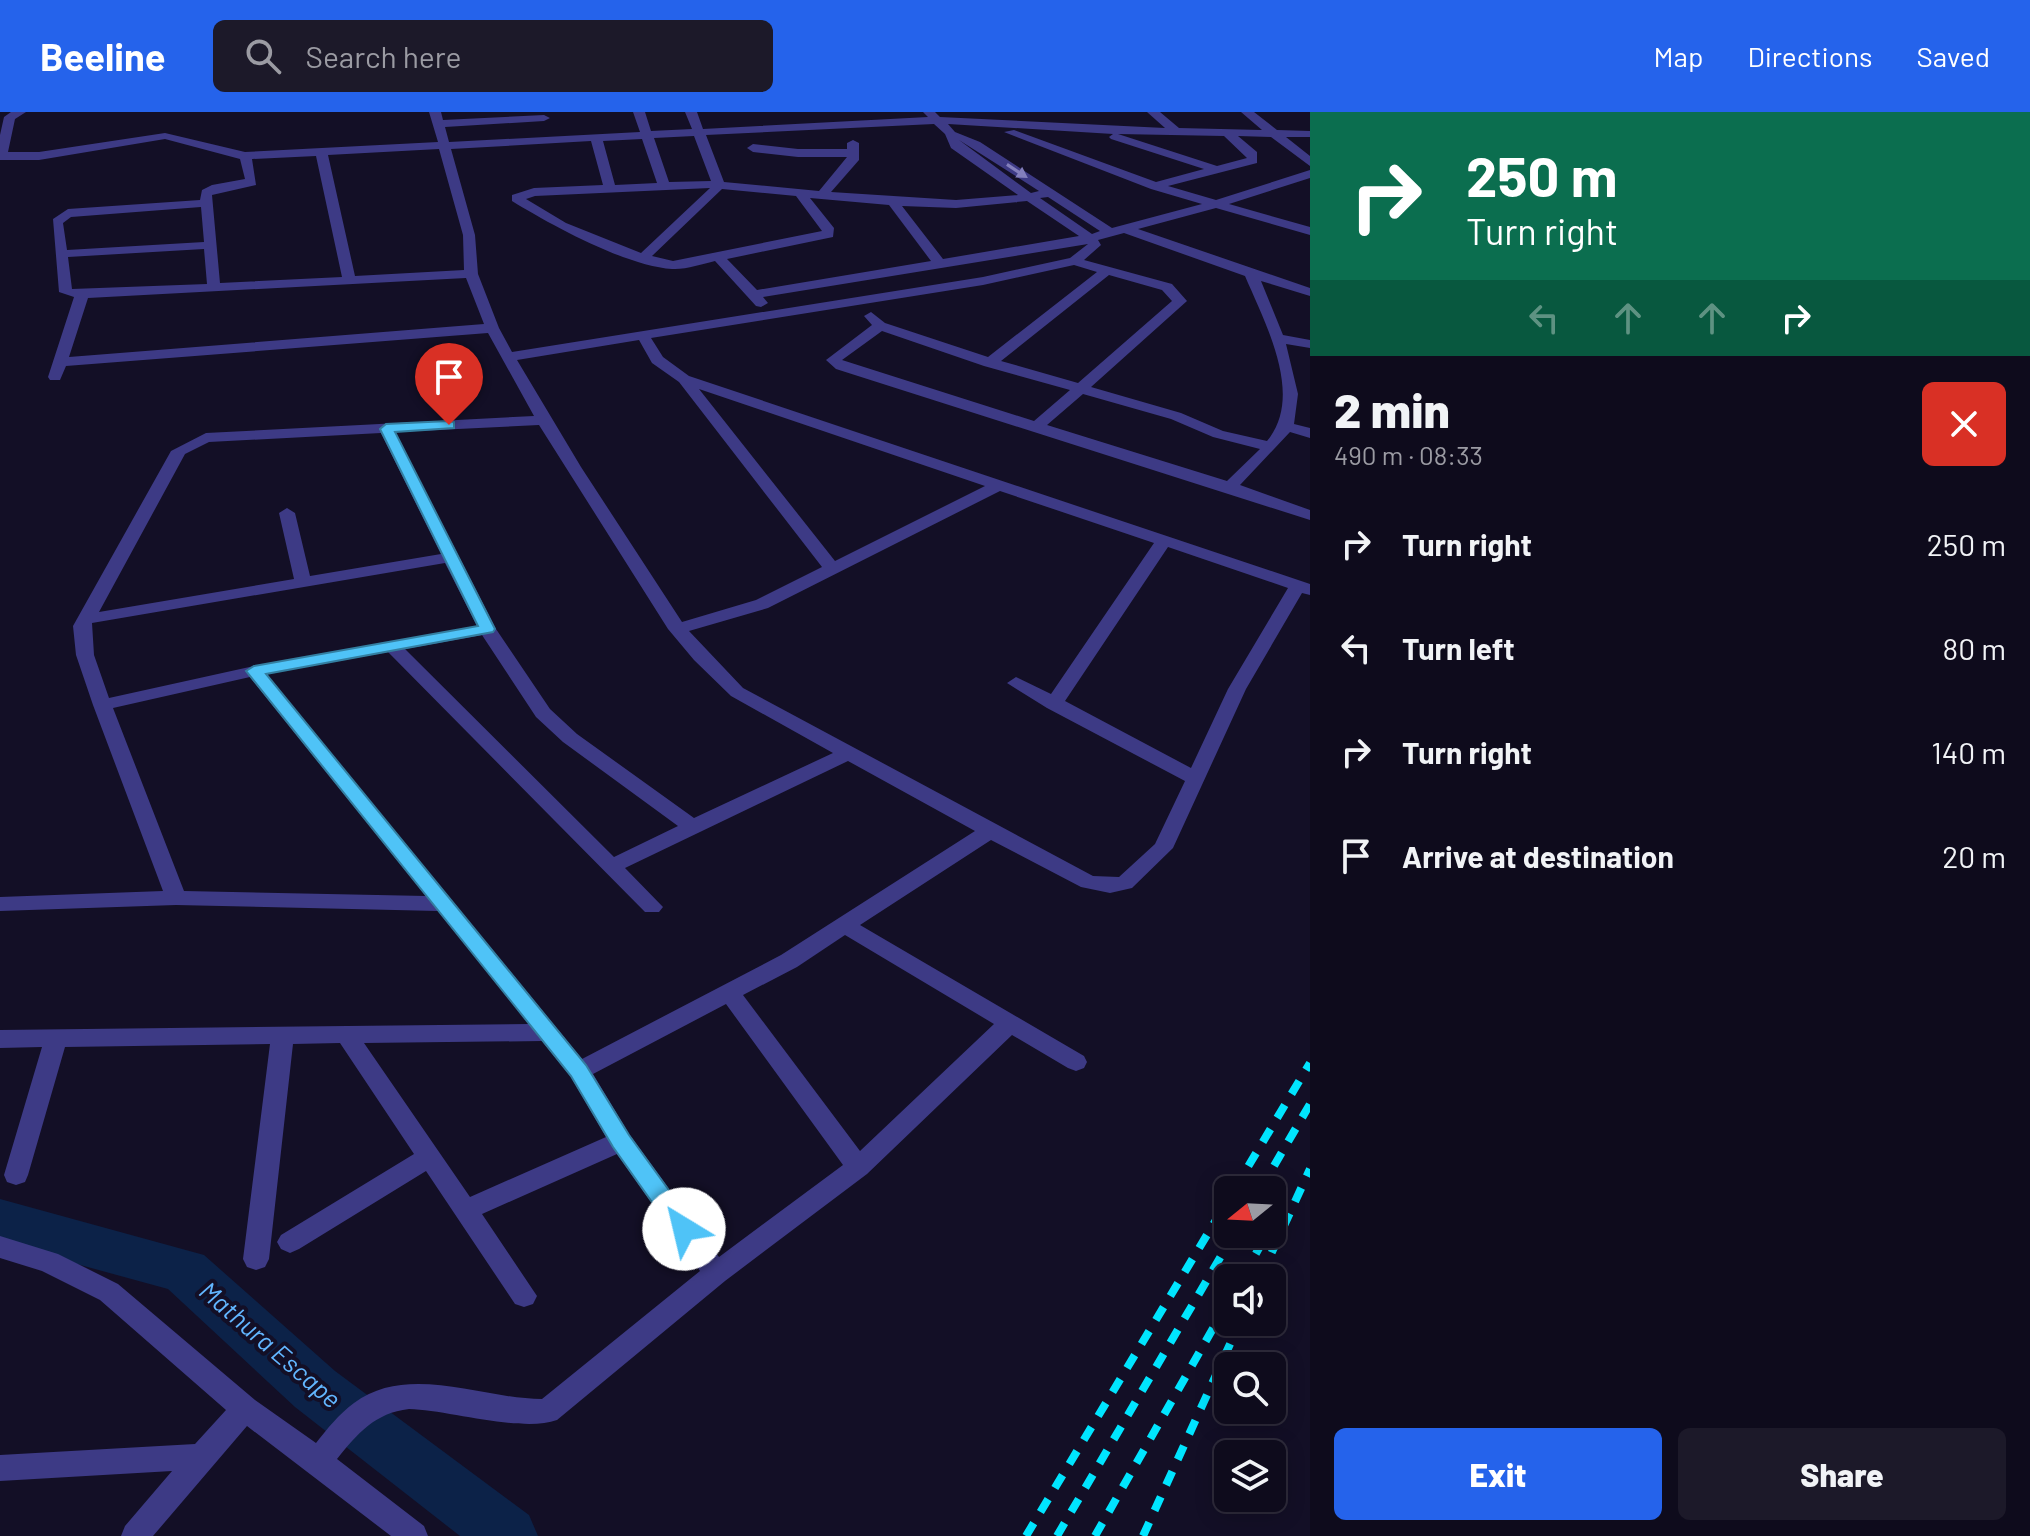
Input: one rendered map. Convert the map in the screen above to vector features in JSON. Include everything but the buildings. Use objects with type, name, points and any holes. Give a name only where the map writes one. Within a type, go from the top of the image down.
[{"type":"street","points":[[20,112],[10,117],[1,156],[39,156],[165,136],[184,139],[228,155],[245,156],[816,129],[933,116],[991,124],[1092,130],[1310,134]]},
{"type":"street","points":[[639,112],[664,186]]},
{"type":"street","points":[[691,112],[719,186]]},
{"type":"street","points":[[806,112],[816,129]]},
{"type":"street","points":[[1153,112],[1176,132]]},
{"type":"street","points":[[1247,112],[1310,162]]},
{"type":"street","points":[[548,140],[543,115],[437,118],[469,235],[471,274],[492,328],[542,420],[677,629],[710,669],[737,692],[846,754],[1088,882],[1110,886],[1125,883],[1163,848],[1237,689],[1304,588],[684,379],[657,360],[642,334]]},
{"type":"street","points":[[933,116],[950,133],[976,144],[1111,233]]},
{"type":"street","points":[[991,124],[1155,186],[1310,231]]},
{"type":"street","points":[[822,195],[853,160],[855,153],[850,127]]},
{"type":"street","points":[[1092,130],[1218,170]]},
{"type":"street","points":[[1155,186],[1248,163],[1256,157],[1226,132]]},
{"type":"street","points":[[508,357],[983,281],[1074,261],[1095,245],[1090,238],[955,146],[950,133]]},
{"type":"street","points":[[596,138],[610,189]]},
{"type":"street","points":[[753,148],[786,153],[855,153]]},
{"type":"street","points":[[321,152],[349,280]]},
{"type":"street","points":[[214,287],[208,190],[252,182],[245,156]]},
{"type":"street","points":[[753,295],[1090,238],[1214,205],[1310,174]]},
{"type":"street","points":[[800,194],[828,228],[828,234],[673,265],[643,258],[562,226],[516,198],[534,192],[664,186],[719,186],[893,202],[967,204],[1051,193]]},
{"type":"street","points":[[643,258],[719,186]]},
{"type":"street","points":[[893,202],[941,265]]},
{"type":"street","points":[[207,203],[68,213],[57,222],[66,292],[82,294],[471,274]]},
{"type":"street","points":[[1126,229],[1310,292]]},
{"type":"street","points":[[60,254],[210,245]]},
{"type":"street","points":[[718,257],[772,315]]},
{"type":"street","points":[[1037,426],[1180,301],[1167,287],[1074,261]]},
{"type":"street","points":[[989,363],[1106,271]]},
{"type":"street","points":[[1230,487],[1286,426],[1289,395],[1278,338],[1251,274]]},
{"type":"street","points":[[55,377],[82,294]]},
{"type":"street","points":[[859,300],[880,326],[989,363],[1267,446]]},
{"type":"street","points":[[880,326],[833,360],[841,366],[1230,487],[1310,515]]},
{"type":"street","points":[[60,362],[492,328]]},
{"type":"street","points":[[1278,338],[1310,344]]},
{"type":"street","points":[[684,379],[832,569]]},
{"type":"street","points":[[1289,395],[1310,400]]},
{"type":"street","points":[[176,898],[102,705],[85,655],[82,626],[179,451],[190,443],[206,438],[542,420]]},
{"type":"street","points":[[1286,426],[1310,433]]},
{"type":"street","points":[[386,429],[487,629],[543,713],[570,738],[694,828]]},
{"type":"street","points":[[677,629],[762,604],[997,486]]},
{"type":"street","points":[[287,513],[303,583]]},
{"type":"street","points":[[1054,704],[1163,542]]},
{"type":"street","points":[[86,619],[452,557]]},
{"type":"street","points":[[102,705],[254,671],[487,629]]},
{"type":"street","points":[[392,646],[652,907]]},
{"type":"street","points":[[254,671],[579,1071],[621,1141],[716,1273]]},
{"type":"street","points":[[1016,683],[1195,778]]},
{"type":"street","points":[[612,866],[846,754]]},
{"type":"street","points":[[579,1071],[789,961],[990,831]]},
{"type":"street","points":[[0,904],[176,898],[444,904]]},
{"type":"street","points":[[844,925],[1076,1062]]},
{"type":"street","points":[[729,992],[858,1167]]},
{"type":"street","points":[[326,1452],[367,1408],[402,1395],[522,1414],[547,1411],[716,1273],[858,1167],[1010,1023]]},
{"type":"street","points":[[0,1039],[55,1041],[283,1034],[548,1032]]},
{"type":"street","points":[[345,1033],[524,1296]]},
{"type":"street","points":[[256,1259],[283,1034]]},
{"type":"street","points":[[16,1175],[55,1041]]},
{"type":"street","points":[[466,1210],[621,1141]]},
{"type":"street","points":[[290,1242],[429,1157]]},
{"type":"street","points":[[0,1247],[49,1262],[109,1292],[245,1409],[326,1452],[414,1536]]},
{"type":"street","points":[[135,1536],[245,1409]]},
{"type":"street","points":[[0,1468],[202,1456]]},
{"type":"waterway","name":"Mathura Escape","points":[[0,1221],[185,1271],[315,1389],[508,1536]]},
{"type":"railway","points":[[1242,1176],[1310,1063]]},
{"type":"railway","points":[[1268,1176],[1310,1104]]},
{"type":"railway","points":[[1266,1264],[1310,1169]]},
{"type":"railway","points":[[1026,1536],[1214,1223]]},
{"type":"railway","points":[[1057,1536],[1226,1248]]},
{"type":"railway","points":[[1250,1264],[1259,1248]]},
{"type":"railway","points":[[1095,1536],[1214,1327]]},
{"type":"railway","points":[[1143,1536],[1234,1336]]},
{"type":"route","points":[[449,425],[386,429],[487,629],[254,671],[579,1071],[621,1141],[684,1229]]}]
